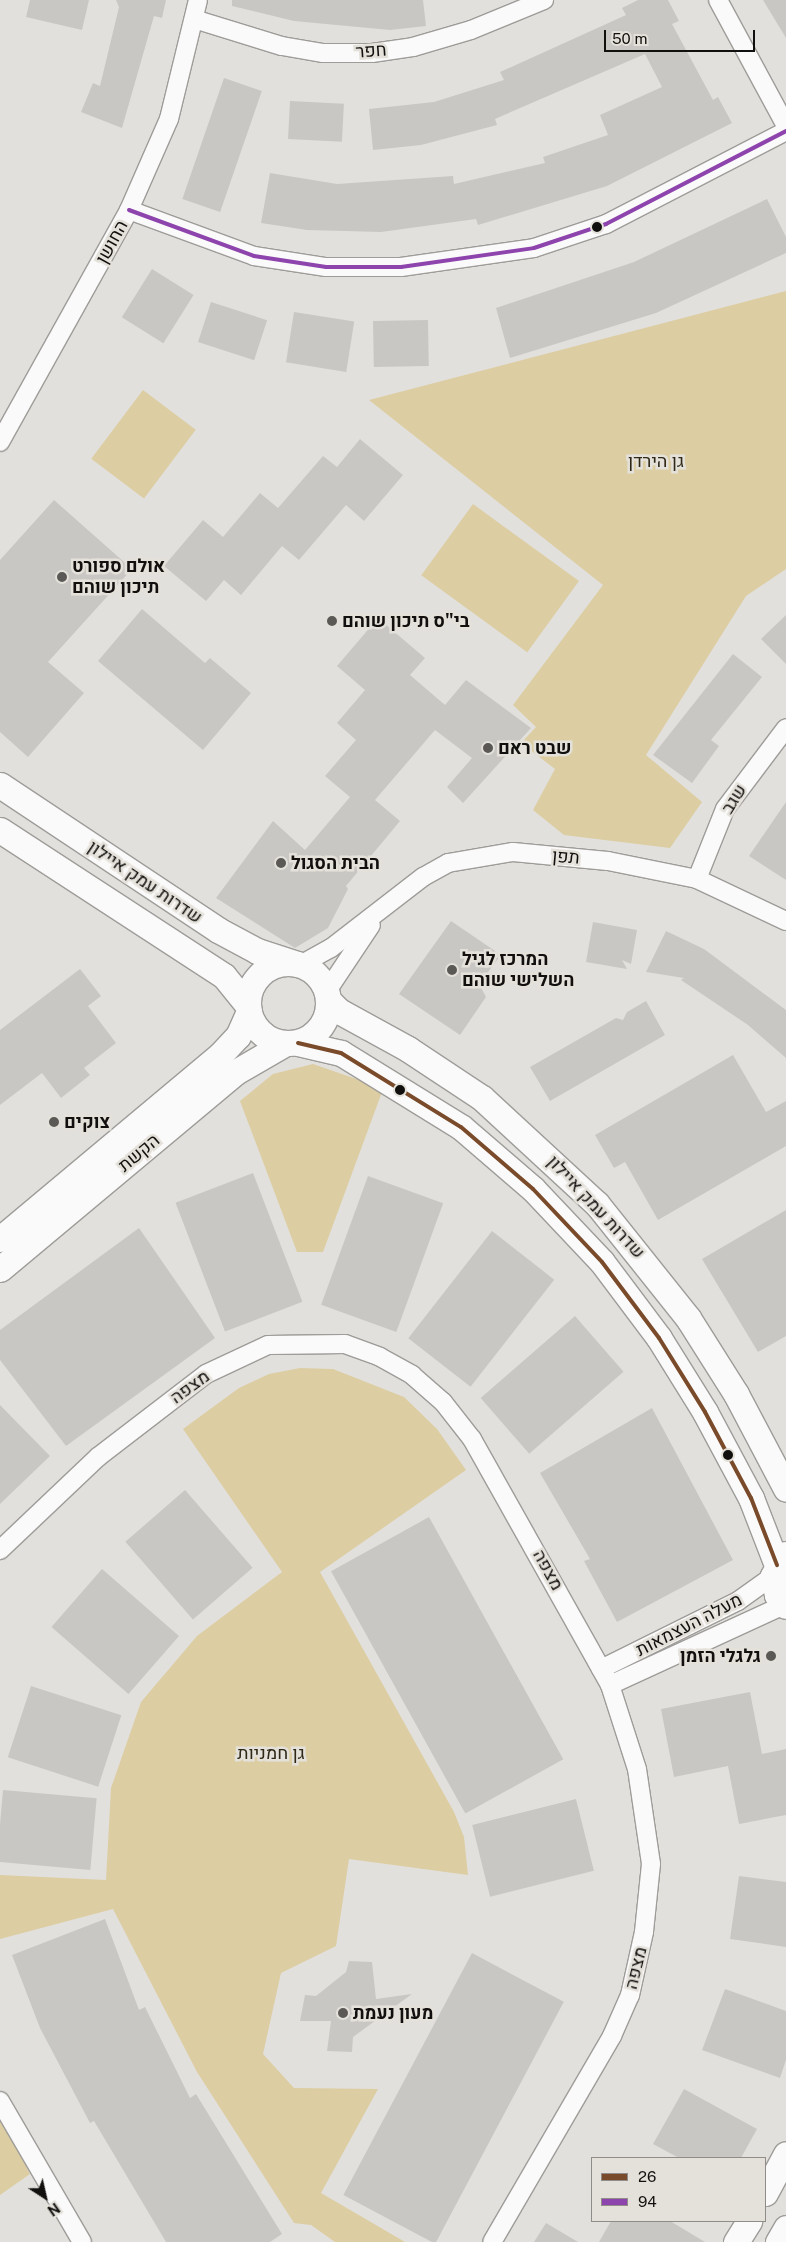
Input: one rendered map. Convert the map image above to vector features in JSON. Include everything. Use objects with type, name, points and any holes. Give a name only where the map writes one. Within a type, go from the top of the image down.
[{"type":"main road","name":"שדרות עמק איילון","points":[[0,785],[218,930],[257,951],[299,964]]},
{"type":"main road","points":[[0,830],[224,976],[248,1007],[257,1030],[291,1043],[316,1033],[324,1022],[328,995],[321,978],[299,964],[267,969],[256,979],[248,1007]]},
{"type":"main road","name":"שדרות עמק איילון","points":[[328,995],[339,1011],[408,1049],[482,1098],[597,1204],[629,1239],[693,1325],[736,1394],[786,1489]]},
{"type":"main road","name":"הקשת","points":[[0,1240],[220,1055],[238,1036],[248,1007]]},
{"type":"main road","name":"שדרות עמק איילון","points":[[291,1043],[341,1053],[461,1127],[533,1189],[602,1262],[659,1338],[705,1412],[751,1498],[779,1565],[777,1596],[785,1605]]},
{"type":"main road","name":"הקשת","points":[[0,1269],[234,1073],[291,1043]]},
{"type":"main road","points":[[766,2191],[786,2154]]},
{"type":"main road","points":[[736,2242],[748,2222]]},
{"type":"main road","points":[[778,2242],[786,2228]]},
{"type":"street","name":"החושן","points":[[0,442],[130,210],[170,119],[198,0]]},
{"type":"street","name":"חפר","points":[[194,19],[282,46],[324,53],[372,52],[414,47],[471,30],[544,0]]},
{"type":"street","points":[[718,0],[786,126]]},
{"type":"street","points":[[130,210],[254,256],[326,267],[401,267],[534,248],[606,224],[786,131]]},
{"type":"street","name":"שגב","points":[[696,879],[725,809],[786,728]]},
{"type":"street","name":"תפן","points":[[299,964],[332,948],[387,905],[448,863],[513,852],[608,861],[696,879],[786,921]]},
{"type":"street","name":"תפן","points":[[752,904],[786,930]]},
{"type":"street","name":"תפן","points":[[328,995],[387,905]]},
{"type":"street","name":"מצפה","points":[[2,1543],[98,1457],[206,1374],[268,1345],[345,1344],[412,1375],[443,1402],[501,1484],[610,1685],[637,1768],[646,1819],[651,1864],[642,1947],[630,1995],[612,2036],[492,2242]]},
{"type":"street","name":"מעלה העצמאות","points":[[601,1668],[738,1601],[779,1565]]},
{"type":"street","name":"מעלה העצמאות","points":[[610,1685],[785,1605]]},
{"type":"street","points":[[0,2101],[82,2242]]},
{"type":"green space","name":"גן הירדן","points":[[786,291],[786,569],[746,596],[646,755],[702,802],[670,848],[564,835],[533,810],[555,769],[521,743],[536,727],[513,705],[603,585],[369,400]]},
{"type":"green space","points":[[143,390],[196,430],[144,498],[91,459]]},
{"type":"green space","points":[[473,504],[579,581],[527,652],[421,575]]},
{"type":"green space","points":[[313,1064],[368,1083],[382,1092],[323,1252],[297,1252],[240,1101],[273,1074]]},
{"type":"green space","name":"גן חמניות","points":[[300,1368],[333,1369],[404,1397],[437,1429],[466,1470],[320,1572],[454,1812],[464,1837],[468,1875],[349,1859],[336,1946],[281,1973],[263,2054],[294,2088],[378,2089],[321,2193],[405,2242],[335,2242],[311,2225],[294,2223],[197,2072],[113,1909],[0,1939],[0,1875],[106,1880],[111,1788],[141,1702],[197,1636],[282,1572],[183,1429],[239,1388],[269,1374]]},
{"type":"green space","points":[[0,2115],[30,2174],[0,2195]]},
{"type":"building","points":[[30,0],[89,0],[82,30],[26,17]]},
{"type":"building","points":[[116,0],[166,0],[162,18],[154,16],[122,128],[81,112],[93,83],[100,86],[119,7]]},
{"type":"building","points":[[232,0],[423,0],[426,26],[390,30],[294,21],[232,6]]},
{"type":"building","points":[[638,0],[668,0],[679,21],[672,24],[713,100],[718,97],[732,123],[607,186],[478,225],[476,219],[381,232],[307,230],[261,223],[270,173],[337,184],[453,176],[454,184],[545,163],[543,157],[608,135],[600,115],[662,87],[645,54],[495,119],[497,125],[421,145],[373,150],[369,109],[434,102],[504,80],[500,72],[626,15],[622,8]]},
{"type":"building","points":[[763,0],[786,0],[786,38]]},
{"type":"building","points":[[224,78],[262,91],[220,212],[182,199]]},
{"type":"building","points":[[290,101],[344,104],[342,142],[288,139]]},
{"type":"building","points":[[767,199],[786,237],[786,253],[656,313],[510,358],[496,308],[634,262]]},
{"type":"building","points":[[152,269],[194,295],[163,343],[122,317]]},
{"type":"building","points":[[211,302],[267,320],[254,360],[198,342]]},
{"type":"building","points":[[294,312],[354,322],[346,372],[286,362]]},
{"type":"building","points":[[428,320],[429,366],[374,367],[373,321]]},
{"type":"building","points":[[360,439],[403,475],[364,521],[346,505],[299,560],[282,546],[241,595],[224,580],[206,601],[164,566],[203,520],[223,537],[260,493],[278,508],[323,456],[337,467]]},
{"type":"building","points":[[54,500],[132,569],[48,662],[84,693],[28,757],[0,732],[0,560]]},
{"type":"building","points":[[142,609],[205,663],[210,658],[251,693],[203,750],[98,661]]},
{"type":"building","points":[[786,615],[786,664],[761,639]]},
{"type":"building","points":[[378,618],[425,658],[410,675],[445,705],[466,680],[531,728],[463,803],[447,787],[472,758],[435,730],[375,800],[400,821],[346,886],[348,889],[328,928],[295,948],[216,898],[273,821],[305,850],[350,797],[325,776],[356,740],[337,723],[365,690],[337,666]]},
{"type":"building","points":[[733,654],[762,677],[711,740],[719,746],[692,783],[653,755]]},
{"type":"building","points":[[786,802],[786,880],[749,856]]},
{"type":"building","name":"המרכז לגיל השלישי שוהם","points":[[451,921],[501,955],[479,984],[486,997],[460,1035],[399,994]]},
{"type":"building","points":[[593,922],[637,930],[631,964],[622,960],[627,969],[586,962]]},
{"type":"building","points":[[666,931],[704,949],[786,1010],[786,1058],[748,1025],[681,980],[684,978],[646,972]]},
{"type":"building","points":[[80,969],[101,996],[88,1006],[116,1043],[84,1068],[90,1075],[61,1098],[42,1073],[0,1105],[0,1030]]},
{"type":"building","points":[[646,1001],[665,1035],[550,1101],[530,1067],[616,1018],[623,1020],[627,1012]]},
{"type":"building","points":[[733,1055],[766,1112],[786,1101],[786,1146],[658,1220],[625,1162],[614,1168],[595,1135]]},
{"type":"building","points":[[253,1173],[302,1302],[225,1332],[176,1203]]},
{"type":"building","points":[[368,1176],[443,1203],[396,1332],[321,1305]]},
{"type":"building","points":[[786,1210],[786,1336],[758,1352],[702,1259]]},
{"type":"building","points":[[139,1228],[215,1338],[66,1446],[0,1360],[0,1330]]},
{"type":"building","points":[[492,1231],[554,1280],[471,1387],[408,1338]]},
{"type":"building","points":[[575,1316],[624,1372],[529,1454],[481,1398]]},
{"type":"building","points":[[0,1405],[50,1456],[0,1504]]},
{"type":"building","points":[[652,1408],[733,1560],[617,1622],[584,1561],[590,1559],[540,1473]]},
{"type":"building","points":[[185,1490],[253,1568],[193,1620],[125,1542]]},
{"type":"building","points":[[429,1517],[563,1759],[465,1814],[331,1571]]},
{"type":"building","points":[[102,1569],[179,1636],[128,1694],[51,1627]]},
{"type":"building","points":[[31,1686],[121,1715],[98,1787],[8,1757]]},
{"type":"building","points":[[750,1692],[762,1754],[786,1749],[786,1815],[739,1824],[728,1766],[674,1777],[661,1709]]},
{"type":"building","points":[[3,1790],[97,1798],[90,1870],[0,1862],[0,1824]]},
{"type":"building","points":[[576,1799],[594,1871],[490,1897],[472,1825]]},
{"type":"building","points":[[739,1876],[786,1882],[786,1947],[730,1939]]},
{"type":"building","points":[[105,1919],[139,2010],[145,2007],[190,2098],[196,2094],[282,2234],[270,2242],[166,2242],[94,2121],[90,2123],[40,2028],[12,1955]]},
{"type":"building","points":[[472,1953],[564,2002],[436,2242],[432,2242],[343,2195]]},
{"type":"building","name":"מעון נעמת","points":[[349,1961],[372,1962],[376,1999],[412,1994],[353,2037],[352,2052],[327,2051],[331,2021],[300,2021],[305,1995],[316,1996],[346,1972]]},
{"type":"building","points":[[725,1989],[786,2011],[786,2060],[780,2078],[702,2050]]},
{"type":"building","points":[[684,2089],[757,2129],[742,2157],[677,2157],[653,2144]]},
{"type":"building","points":[[610,2222],[672,2222],[705,2242],[599,2242]]},
{"type":"building","points":[[546,2223],[578,2242],[534,2242]]},
{"type":"transit line","name":"94","points":[[129,210],[254,256],[326,267],[401,267],[534,248],[606,224],[786,131]]},
{"type":"transit line","name":"26","points":[[298,1043],[341,1053],[461,1127],[533,1189],[602,1262],[659,1338],[705,1412],[751,1498],[777,1565]]},
{"type":"place","name":"אולם ספורט תיכון שוהם","points":[[62,577]]},
{"type":"place","name":"בי\"ס תיכון שוהם","points":[[332,621]]},
{"type":"place","name":"שבט ראם","points":[[488,748]]},
{"type":"place","name":"הבית הסגול","points":[[281,863]]},
{"type":"place","name":"המרכז לגיל השלישי שוהם","points":[[452,970]]},
{"type":"place","name":"צוקים","points":[[54,1122]]},
{"type":"place","name":"גלגלי הזמן","points":[[771,1656]]},
{"type":"place","name":"מעון נעמת","points":[[343,2013]]}]
